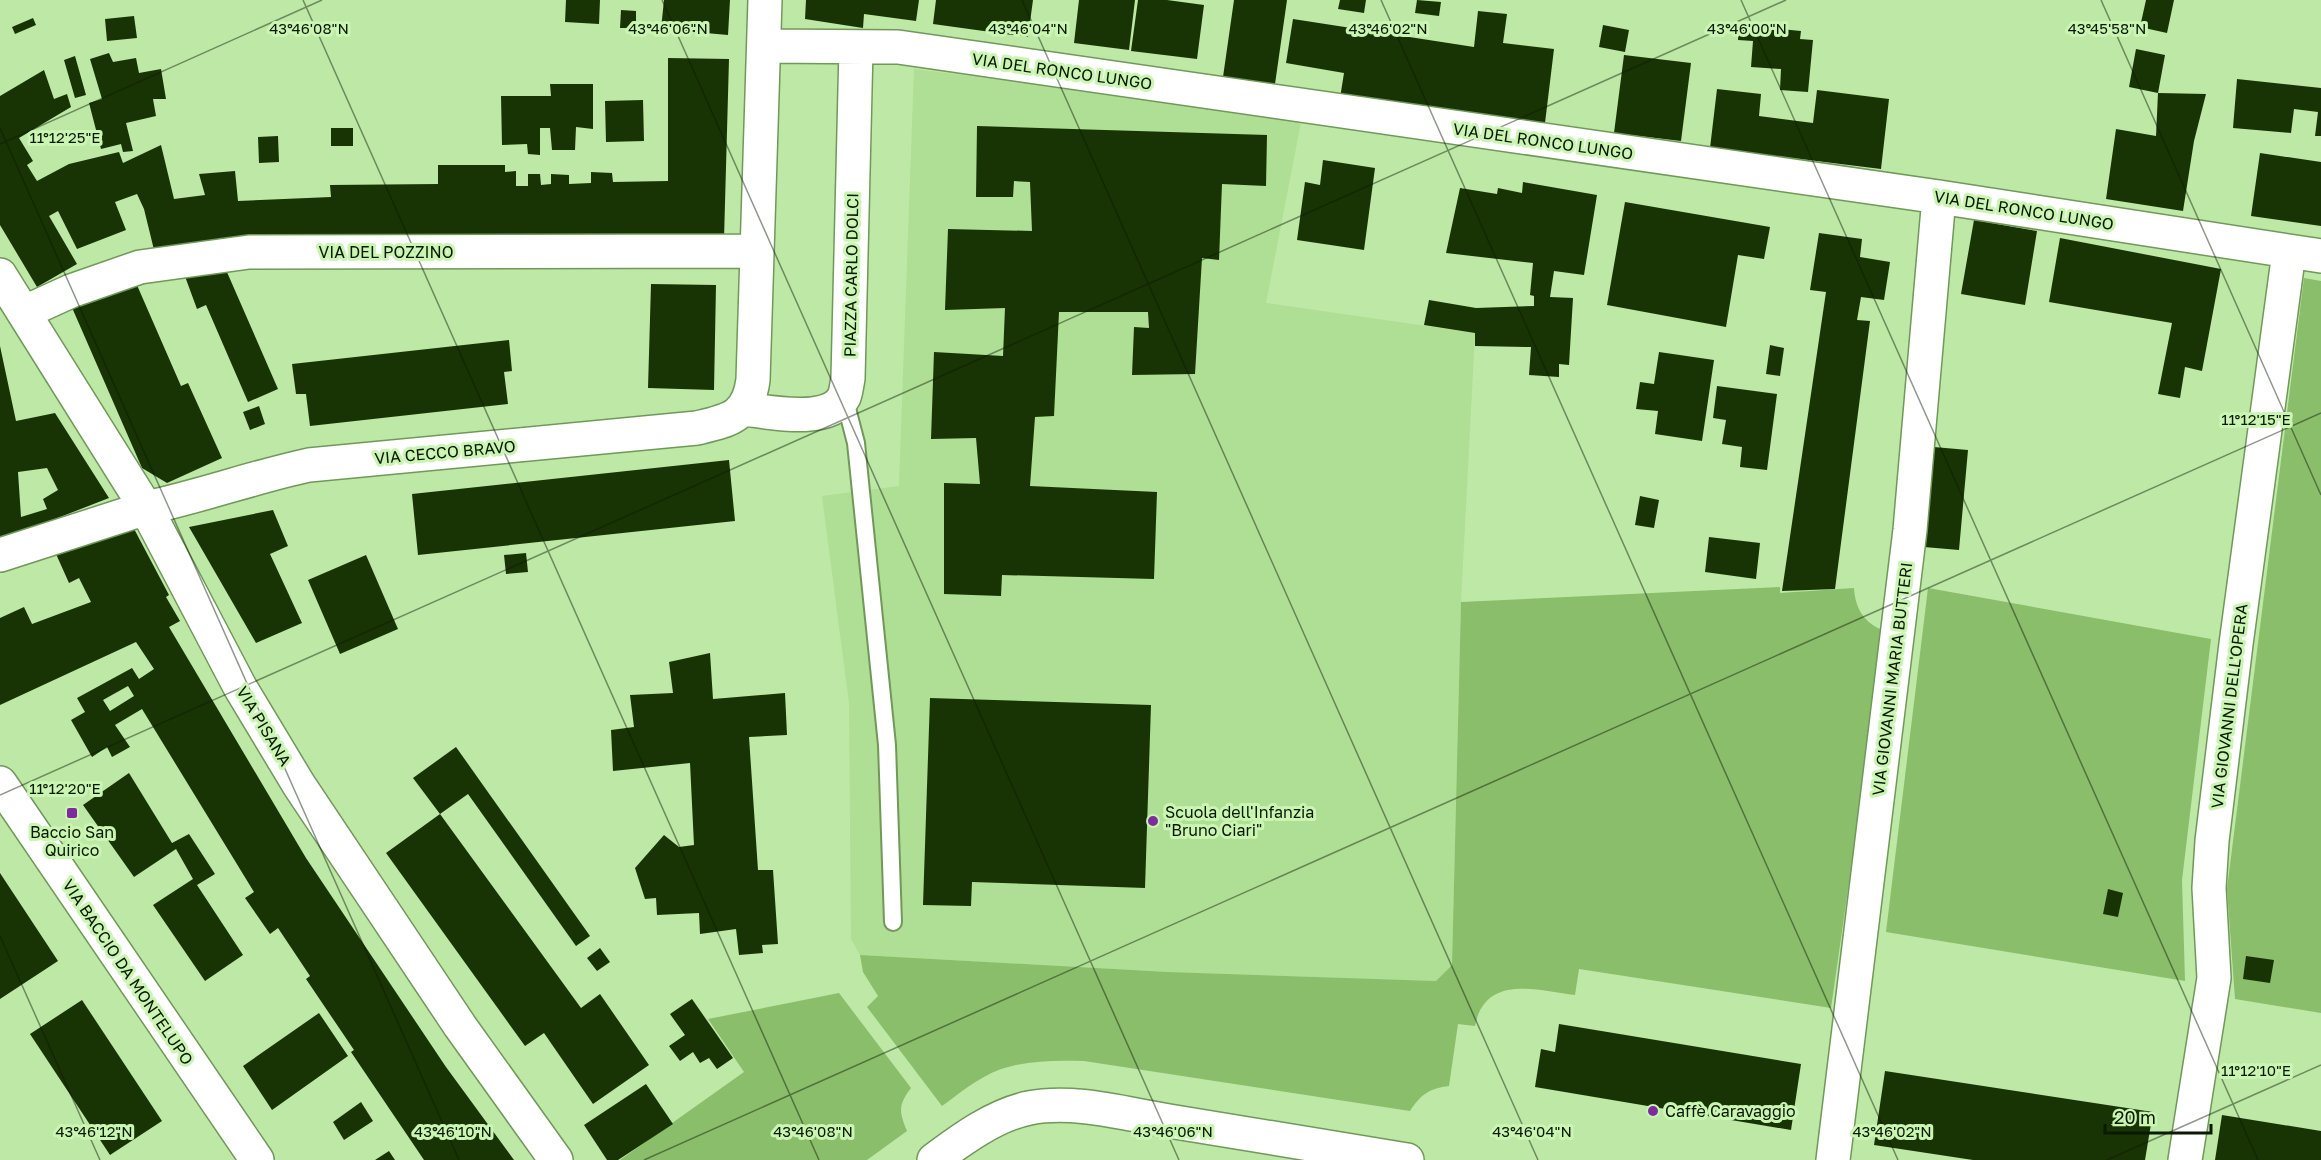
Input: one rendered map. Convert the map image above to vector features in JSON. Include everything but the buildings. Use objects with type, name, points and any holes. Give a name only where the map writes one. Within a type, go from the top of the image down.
[{"type":"street","points":[[765,0],[761,189],[753,380],[751,395],[744,409],[798,415],[818,413],[829,410],[844,397]]},
{"type":"street","name":"VIA DEL RONCO LUNGO","points":[[764,46],[898,47],[1939,197],[2321,256]]},
{"type":"street","name":"PIAZZA CARLO DOLCI","points":[[844,397],[848,378],[856,48]]},
{"type":"street","name":"VIA GIOVANNI MARIA BUTTERI","points":[[1833,1160],[1910,530],[1939,197]]},
{"type":"street","name":"VIA DEL POZZINO","points":[[25,312],[71,291],[140,267],[249,252],[757,251]]},
{"type":"street","name":"VIA GIOVANNI DELL'OPERA","points":[[2185,1160],[2214,978],[2209,888],[2212,841],[2289,252]]},
{"type":"street","name":"VIA PISANA","points":[[0,275],[146,508],[240,687],[299,785],[460,1026],[556,1160]]},
{"type":"street","name":"VIA CECCO BRAVO","points":[[0,555],[146,508],[265,474],[309,465],[697,428],[736,416],[744,409]]},
{"type":"street","name":"VIA BACCIO DA MONTELUPO","points":[[0,783],[257,1160]]},
{"type":"street","points":[[934,1160],[955,1144],[1002,1117],[1030,1108],[1051,1106],[1109,1111],[1407,1160]]},
{"type":"lane","points":[[844,397],[856,443],[887,745],[892,922]]},
{"type":"shaded area","points":[[914,69],[1302,117],[1266,303],[1475,333],[1461,602],[1452,965],[1436,981],[1168,972],[860,955],[851,939],[849,703],[822,496],[899,486]]},
{"type":"shaded area","points":[[2304,278],[2321,281],[2321,1013],[2235,999],[2227,889]]},
{"type":"shaded area","points":[[1780,587],[1780,593],[1854,588],[1856,603],[1862,615],[1885,631],[1831,1008],[1579,969],[1575,995],[1529,989],[1501,992],[1489,999],[1481,1010],[1475,1026],[1458,1024],[1449,1086],[1436,1088],[1426,1093],[1410,1111],[1084,1061],[1032,1062],[1007,1067],[978,1080],[942,1106],[867,1007],[878,996],[863,972],[860,955],[1168,972],[1436,981],[1452,965],[1461,602]]},
{"type":"shaded area","points":[[1928,588],[2211,639],[2182,880],[2185,981],[1886,932]]},
{"type":"shaded area","points":[[839,993],[911,1088],[901,1109],[907,1131],[867,1160],[620,1160],[744,1072],[708,1019]]},
{"type":"place","name":"Baccio San Quirico","points":[[72,813]]},
{"type":"place","name":"Scuola dell'Infanzia \"Bruno Ciari\"","points":[[1153,821]]},
{"type":"place","name":"Caffè Caravaggio","points":[[1653,1111]]}]
